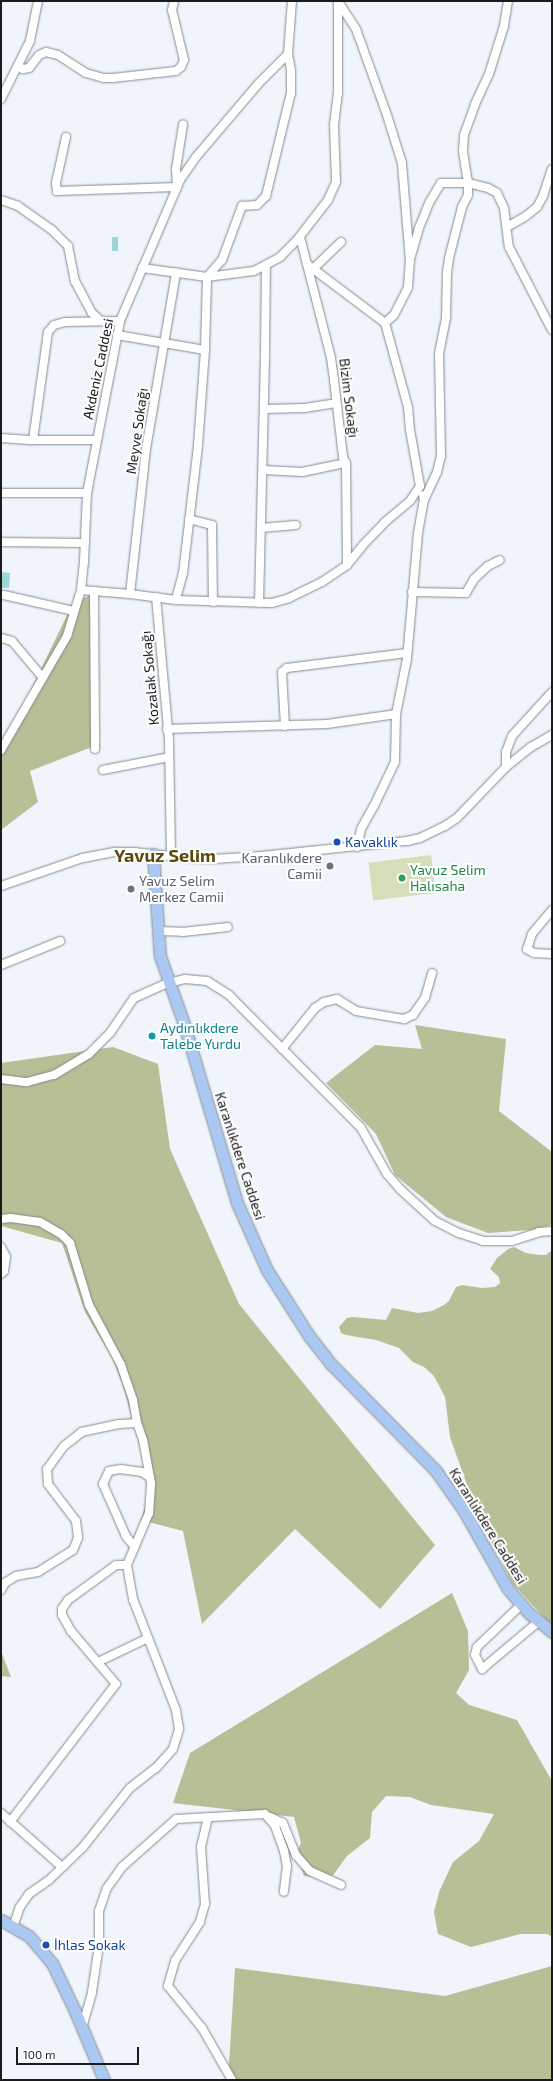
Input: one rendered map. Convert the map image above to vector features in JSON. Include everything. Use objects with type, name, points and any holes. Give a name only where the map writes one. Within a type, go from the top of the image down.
[{"type":"main road","name":"Karanlıkdere Caddesi","points":[[153,854],[160,956],[168,983],[184,1024],[237,1203],[255,1247],[273,1280],[309,1336],[352,1387],[418,1451],[440,1476],[464,1511],[508,1589],[538,1622],[552,1632]]},
{"type":"main road","points":[[1,1920],[29,1936],[52,1963],[104,2080]]},
{"type":"street","points":[[1,99],[30,41],[38,1]]},
{"type":"street","points":[[18,66],[23,69],[29,68],[39,56],[46,52],[58,55],[86,73],[104,78],[176,71],[181,67],[184,60],[172,10],[174,1]]},
{"type":"street","points":[[176,600],[182,573],[198,446],[205,350],[207,277],[222,260],[242,206],[257,205],[266,196],[292,93],[291,70],[288,54],[292,1]]},
{"type":"street","points":[[142,268],[207,277],[254,270],[280,257],[300,237],[328,200],[336,182],[334,125],[338,93],[338,1]]},
{"type":"street","points":[[338,1],[356,29],[387,115],[402,163],[410,261],[408,287],[394,315],[385,323]]},
{"type":"street","points":[[357,847],[361,829],[395,762],[396,714],[407,654],[418,533],[424,500],[437,472],[441,456],[439,354],[446,317],[447,273],[457,225],[468,195],[468,183],[463,150],[464,135],[475,104],[490,74],[504,26],[508,1]]},
{"type":"street","name":"Akdeniz Caddesi","points":[[1,750],[67,636],[80,590],[85,543],[87,493],[120,320],[177,187],[196,157],[259,83],[288,54]]},
{"type":"street","points":[[66,137],[56,184],[57,191],[177,187],[176,168],[183,126]]},
{"type":"street","points":[[507,228],[537,207],[543,196],[552,170]]},
{"type":"street","points":[[410,261],[424,215],[441,183],[468,183],[488,188],[497,193],[504,208],[509,247],[552,330]]},
{"type":"street","points":[[1,200],[18,206],[52,230],[68,246],[75,281],[92,313],[100,320]]},
{"type":"street","name":"Bizim Sokağı","points":[[300,237],[311,267],[331,358],[336,403],[346,463],[347,565]]},
{"type":"street","points":[[341,242],[311,267],[385,323],[408,407],[410,430],[424,500]]},
{"type":"street","points":[[259,603],[263,470],[266,265]]},
{"type":"street","name":"Meyve Sokağı","points":[[130,594],[146,449],[176,273]]},
{"type":"street","points":[[33,440],[48,332],[54,325],[65,322],[120,320]]},
{"type":"street","points":[[117,335],[205,350]]},
{"type":"street","points":[[264,410],[305,408],[336,403]]},
{"type":"street","points":[[1,438],[33,440],[96,440]]},
{"type":"street","points":[[263,470],[302,472],[346,463]]},
{"type":"street","points":[[80,590],[130,594],[176,600],[213,602],[272,603],[289,598],[322,582],[347,565],[362,546],[385,522],[410,501],[420,486]]},
{"type":"street","points":[[1,493],[87,493]]},
{"type":"street","points":[[189,519],[212,525],[213,602]]},
{"type":"street","points":[[261,528],[296,525]]},
{"type":"street","points":[[1,542],[85,543]]},
{"type":"street","points":[[412,592],[466,593],[474,579],[488,566],[500,560]]},
{"type":"street","points":[[94,591],[95,749]]},
{"type":"street","points":[[4,595],[74,611]]},
{"type":"street","name":"Kozalak Sokağı","points":[[156,597],[169,757],[171,856]]},
{"type":"street","points":[[1,638],[12,641],[43,678]]},
{"type":"street","points":[[285,726],[282,672],[286,668],[407,654]]},
{"type":"street","points":[[506,767],[506,752],[512,736],[552,692]]},
{"type":"street","points":[[167,729],[327,724],[396,714]]},
{"type":"street","points":[[1,886],[100,854],[134,852],[222,859],[357,847],[420,838],[445,826],[465,810],[506,767],[531,747],[552,735]]},
{"type":"street","points":[[103,770],[169,757]]},
{"type":"street","points":[[552,910],[532,934],[527,949],[534,953],[552,954]]},
{"type":"street","points":[[158,931],[183,932],[228,927]]},
{"type":"street","points":[[1,965],[60,941]]},
{"type":"street","points":[[282,1049],[315,1008],[324,1002],[337,999],[356,1011],[404,1019],[413,1015],[425,998],[432,973]]},
{"type":"street","points":[[1,1080],[27,1082],[54,1075],[89,1054],[110,1033],[134,998],[168,983],[185,979],[207,981],[229,995],[361,1128],[387,1174],[401,1190],[434,1221],[459,1233],[483,1241],[512,1241],[538,1232],[552,1231]]},
{"type":"street","points":[[1,1219],[11,1218],[40,1222],[61,1234],[70,1243],[89,1305],[121,1365],[132,1400],[136,1423],[143,1440],[150,1477],[149,1512],[127,1564],[133,1599],[176,1710],[179,1729],[173,1749],[156,1768],[130,1788],[83,1847],[49,1880],[28,1894],[20,1907],[13,1927]]},
{"type":"street","points":[[1,1247],[6,1257],[1,1281]]},
{"type":"street","points":[[1,1590],[5,1583],[16,1576],[38,1572],[73,1550],[78,1538],[76,1521],[48,1484],[47,1469],[64,1446],[82,1432],[119,1424],[136,1423]]},
{"type":"street","points":[[134,1546],[126,1536],[103,1484],[109,1471],[120,1469],[142,1472],[150,1477]]},
{"type":"street","points":[[10,1822],[116,1684],[71,1631],[62,1615],[62,1609],[68,1600],[116,1565],[127,1564]]},
{"type":"street","points":[[521,1605],[476,1647],[475,1655],[482,1669],[538,1622]]},
{"type":"street","points":[[98,1662],[148,1638]]},
{"type":"street","points":[[1,1813],[62,1867]]},
{"type":"street","points":[[266,1814],[275,1826],[284,1851],[287,1866],[284,1892]]},
{"type":"street","points":[[82,2028],[92,1992],[99,1944],[99,1911],[108,1888],[122,1867],[176,1819],[266,1814],[283,1823],[296,1855],[310,1871],[341,1885]]},
{"type":"street","points":[[208,1817],[201,1847],[205,1904],[200,1922],[175,1961],[168,1986],[202,2028],[232,2080]]},
{"type":"green space","points":[[93,594],[97,745],[30,771],[38,802],[1,830],[1,751],[73,603]]},
{"type":"green space","name":"Yavuz Selim Halısaha","points":[[431,855],[436,893],[373,900],[368,863]]},
{"type":"green space","points":[[415,1025],[506,1039],[499,1111],[552,1152],[552,1225],[530,1230],[488,1233],[446,1217],[395,1175],[376,1134],[326,1083],[375,1045],[422,1049]]},
{"type":"green space","points":[[113,1047],[158,1064],[170,1149],[239,1304],[435,1545],[380,1609],[295,1529],[202,1624],[183,1531],[141,1520],[151,1485],[122,1383],[112,1358],[85,1312],[62,1243],[1,1226],[1,1063]]},
{"type":"green space","points":[[514,1247],[526,1253],[540,1255],[546,1255],[552,1250],[552,1621],[549,1623],[513,1584],[483,1526],[484,1520],[467,1485],[450,1437],[445,1397],[434,1376],[424,1367],[413,1362],[399,1348],[376,1340],[346,1335],[341,1333],[339,1327],[347,1318],[353,1317],[386,1320],[392,1308],[418,1313],[432,1311],[449,1301],[456,1287],[462,1285],[482,1288],[495,1287],[500,1283],[499,1277],[490,1269],[497,1258],[508,1249]]},
{"type":"green space","points":[[452,1593],[468,1631],[469,1670],[456,1693],[469,1705],[517,1720],[552,1781],[552,1937],[547,1934],[520,1934],[471,1947],[438,1934],[434,1912],[439,1892],[453,1862],[479,1841],[494,1814],[431,1805],[410,1797],[386,1796],[372,1812],[370,1838],[347,1856],[331,1878],[304,1876],[296,1854],[301,1843],[294,1817],[173,1803],[190,1753]]},
{"type":"green space","points":[[1,1651],[11,1677],[1,1676]]},
{"type":"green space","points":[[552,1966],[552,2080],[228,2080],[235,1968],[445,1996]]},
{"type":"water","points":[[112,237],[118,237],[118,251],[112,251]]},
{"type":"water","points":[[1,572],[10,573],[9,588],[1,588]]},
{"type":"place","name":"Kavaklık","points":[[337,842]]},
{"type":"place","name":"Karanlıkdere Camii","points":[[330,866]]},
{"type":"place","name":"Yavuz Selim Halısaha","points":[[402,878]]},
{"type":"place","name":"Yavuz Selim Merkez Camii","points":[[131,889]]},
{"type":"place","name":"Aydınlıkdere Talebe Yurdu","points":[[152,1036]]},
{"type":"place","name":"İhlas Sokak","points":[[46,1945]]},
{"type":"district","name":"Yavuz Selim","points":[[165,855]]}]
